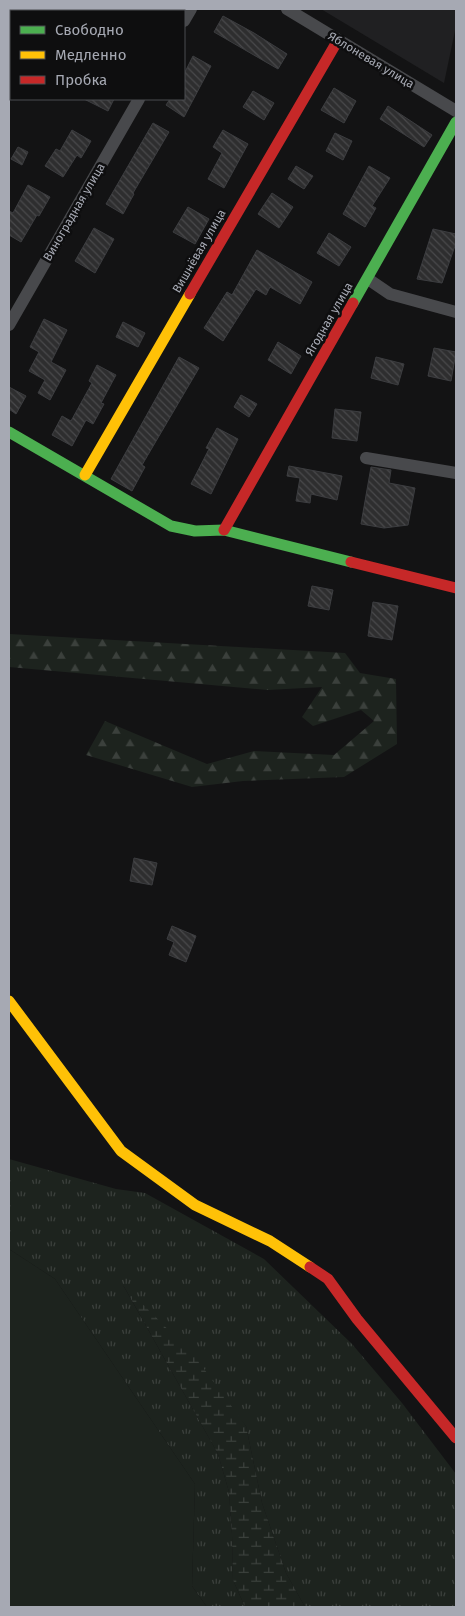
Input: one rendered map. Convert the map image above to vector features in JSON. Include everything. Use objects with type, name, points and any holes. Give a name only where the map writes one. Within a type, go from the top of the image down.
[{"type":"street","name":"Яблоневая улица","points":[[287,9],[456,111]]},
{"type":"street","name":"Вишнёвая улица","points":[[85,475],[338,40]]},
{"type":"street","name":"Виноградная улица","points":[[9,325],[138,100]]},
{"type":"street","name":"Ягодная улица","points":[[224,530],[456,122]]},
{"type":"street","points":[[368,279],[390,294],[456,312]]},
{"type":"street","points":[[9,432],[171,526],[196,531],[224,530],[456,588]]},
{"type":"street","points":[[366,458],[456,473]]},
{"type":"street","points":[[9,1002],[121,1151],[195,1205],[270,1241],[328,1279],[357,1319],[456,1438]]},
{"type":"shaded area","points":[[321,9],[456,9],[456,26],[444,83]]},
{"type":"green space","points":[[9,634],[345,653],[360,673],[396,679],[397,744],[344,777],[243,781],[192,787],[86,755],[105,721],[207,764],[254,751],[334,755],[374,721],[361,710],[313,726],[302,717],[322,687],[268,690],[9,667]]},
{"type":"green space","points":[[9,1159],[116,1189],[145,1193],[264,1259],[352,1344],[402,1403],[456,1474],[456,1607],[305,1607],[286,1573],[262,1503],[246,1426],[161,1324],[123,1285],[218,1454],[229,1492],[233,1580],[245,1607],[207,1607],[192,1586],[195,1484],[55,1279],[9,1249]]},
{"type":"green space","points":[[9,1249],[55,1279],[195,1484],[192,1586],[207,1607],[9,1607]]},
{"type":"green space","points":[[122,1283],[196,1358],[246,1426],[262,1503],[286,1573],[305,1607],[245,1607],[233,1580],[229,1492],[218,1454]]},
{"type":"building","points":[[223,16],[287,54],[278,69],[214,32]]},
{"type":"building","points":[[193,56],[211,66],[184,117],[166,105],[169,100],[185,100],[185,72]]},
{"type":"building","points":[[334,88],[356,101],[344,123],[321,110]]},
{"type":"building","points":[[253,91],[274,103],[264,120],[243,107]]},
{"type":"building","points":[[86,100],[114,100],[108,111]]},
{"type":"building","points":[[388,106],[432,135],[424,147],[380,119]]},
{"type":"building","points":[[153,123],[169,132],[133,193],[123,214],[106,204]]},
{"type":"building","points":[[72,130],[91,141],[81,158],[77,155],[63,177],[45,166],[56,149],[60,151]]},
{"type":"building","points":[[223,130],[248,144],[224,188],[208,179],[222,153],[213,147]]},
{"type":"building","points":[[335,133],[352,141],[343,160],[326,151]]},
{"type":"building","points":[[18,147],[28,152],[22,165],[11,159]]},
{"type":"building","points":[[296,166],[313,176],[304,189],[288,179]]},
{"type":"building","points":[[369,166],[390,178],[372,206],[376,208],[365,227],[343,214]]},
{"type":"building","points":[[28,185],[50,197],[21,242],[9,235],[9,211],[13,213]]},
{"type":"building","points":[[272,193],[293,207],[279,228],[258,214]]},
{"type":"building","points":[[188,207],[209,219],[195,244],[173,232]]},
{"type":"building","points":[[94,228],[114,239],[95,273],[75,261]]},
{"type":"building","points":[[433,229],[456,234],[456,243],[442,283],[417,279]]},
{"type":"building","points":[[329,233],[351,247],[339,266],[317,253]]},
{"type":"building","points":[[257,250],[312,282],[300,304],[270,287],[266,295],[256,289],[223,341],[204,328],[227,292],[232,295]]},
{"type":"building","points":[[44,319],[67,330],[51,362],[66,370],[50,400],[38,393],[45,380],[29,371],[39,352],[30,347]]},
{"type":"building","points":[[123,322],[145,333],[138,347],[116,337]]},
{"type":"building","points":[[278,342],[301,356],[291,374],[268,360]]},
{"type":"building","points":[[434,348],[456,352],[451,381],[428,376]]},
{"type":"building","points":[[179,357],[199,368],[142,465],[145,467],[132,491],[111,479]]},
{"type":"building","points":[[376,357],[404,364],[398,385],[371,378]]},
{"type":"building","points":[[97,365],[116,375],[101,403],[104,404],[93,424],[86,420],[72,446],[52,435],[62,416],[71,421],[92,383],[89,381]]},
{"type":"building","points":[[9,387],[26,396],[16,414],[9,409]]},
{"type":"building","points":[[241,395],[257,404],[249,417],[234,407]]},
{"type":"building","points":[[335,409],[361,412],[357,441],[332,438]]},
{"type":"building","points":[[217,428],[238,439],[211,494],[191,484],[209,449],[206,448]]},
{"type":"building","points":[[289,466],[342,476],[337,500],[311,494],[310,503],[296,501],[300,478],[287,476]]},
{"type":"building","points":[[371,467],[391,470],[389,483],[415,488],[408,525],[384,528],[361,524]]},
{"type":"building","points":[[312,586],[333,590],[329,610],[308,606]]},
{"type":"building","points":[[373,602],[398,606],[392,640],[368,636]]},
{"type":"building","points":[[134,858],[157,863],[152,885],[130,881]]},
{"type":"building","points":[[172,926],[196,936],[186,962],[169,955],[174,942],[167,939]]},
{"type":"traffic: fast","points":[[353,303],[456,122]]},
{"type":"traffic: fast","points":[[9,432],[171,526],[195,531],[224,530],[351,562]]},
{"type":"traffic: slow","points":[[85,475],[190,294]]},
{"type":"traffic: slow","points":[[9,1001],[121,1151],[195,1205],[270,1241],[310,1267]]},
{"type":"traffic: jam","points":[[190,294],[338,40]]},
{"type":"traffic: jam","points":[[224,530],[353,303]]},
{"type":"traffic: jam","points":[[351,562],[456,588]]},
{"type":"traffic: jam","points":[[310,1267],[328,1279],[357,1319],[456,1438]]}]
